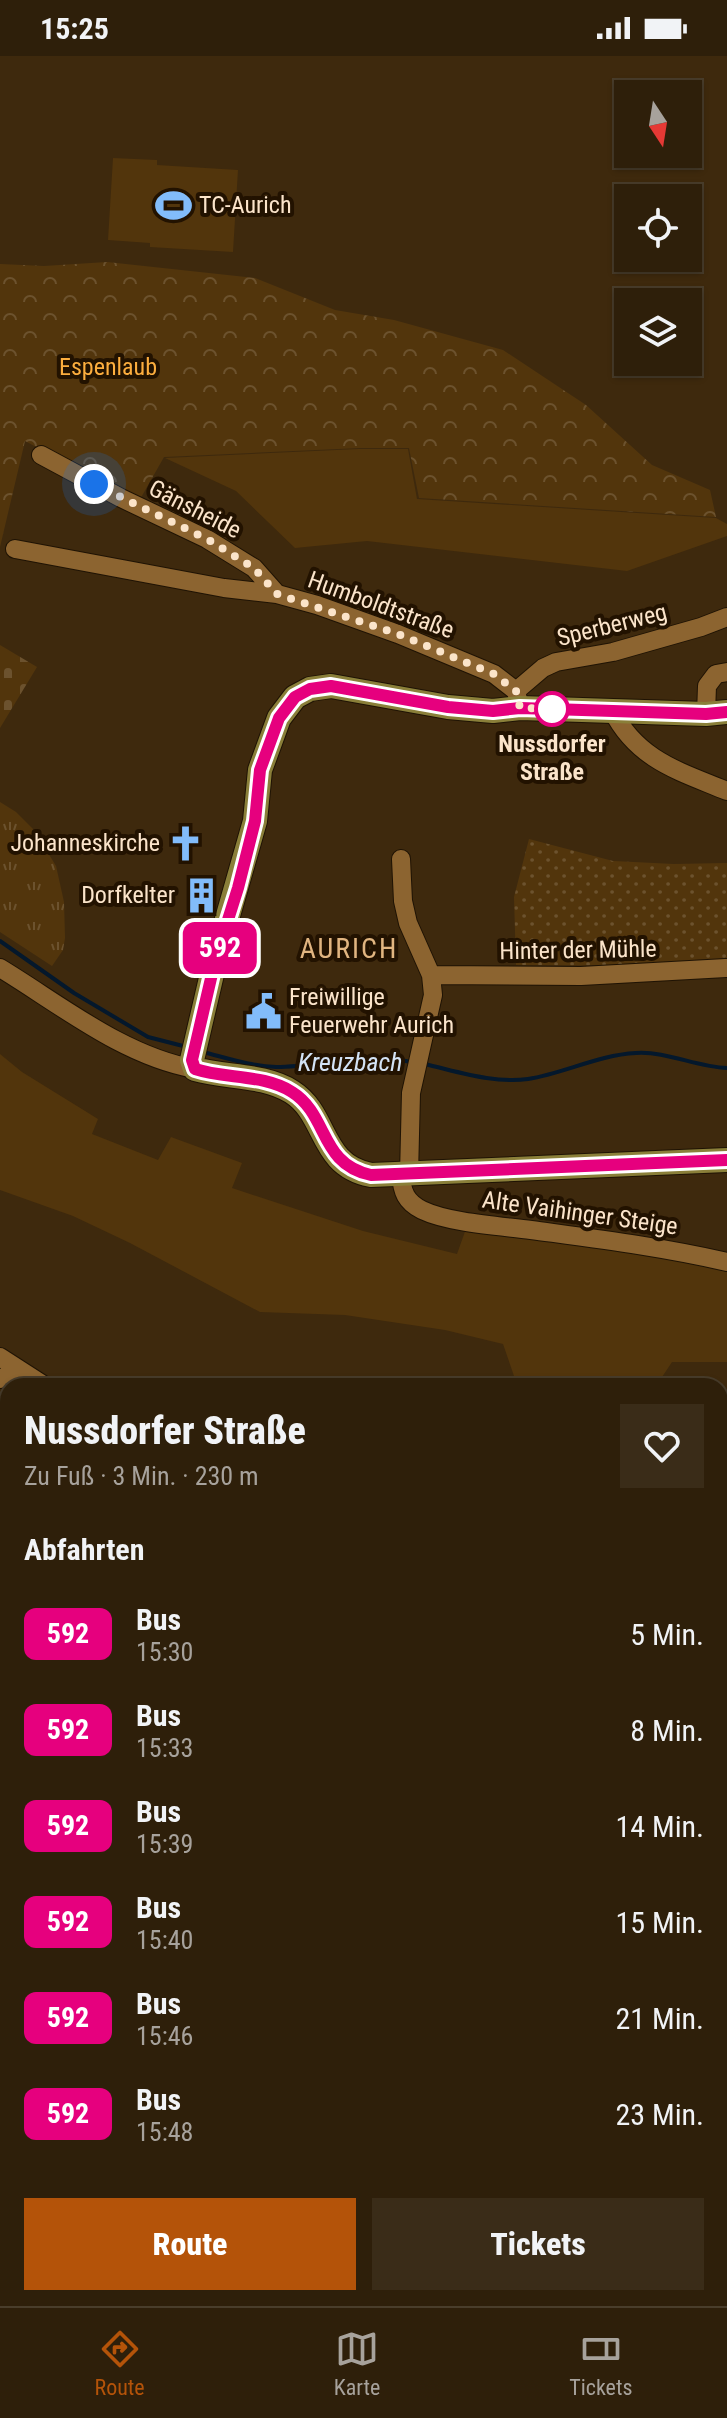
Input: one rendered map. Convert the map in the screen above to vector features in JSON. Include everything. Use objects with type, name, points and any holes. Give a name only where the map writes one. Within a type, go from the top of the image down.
[{"type":"main road","points":[[716,713],[612,710],[518,700],[478,710],[331,686],[310,689],[295,697],[279,718],[260,770],[255,821],[215,961],[194,1057],[211,1074],[261,1080],[293,1092],[304,1102],[330,1148],[342,1162],[364,1174],[405,1175],[727,1160]]},
{"type":"street","name":"Gänsheide","points":[[41,455],[207,539],[254,568],[277,594]]},
{"type":"street","name":"Humboldtstraße","points":[[15,549],[224,588],[277,594],[317,605],[412,639],[494,674],[518,700]]},
{"type":"street","name":"Sperberweg","points":[[518,700],[543,668],[556,662],[613,652],[727,617]]},
{"type":"street","points":[[716,713],[707,686],[716,674],[727,672]]},
{"type":"street","points":[[612,710],[631,741],[659,761],[727,791]]},
{"type":"street","points":[[401,859],[403,901],[408,923],[431,975],[433,995],[409,1112],[405,1175]]},
{"type":"street","points":[[0,968],[158,1060],[194,1057]]},
{"type":"street","name":"Hinter der Mühle","points":[[431,975],[595,975],[726,968]]},
{"type":"street","name":"Alte Vaihinger Steige","points":[[405,1175],[402,1190],[409,1201],[432,1214],[652,1245],[727,1262]]},
{"type":"street","points":[[0,1357],[32,1378]]},
{"type":"street","points":[[2,1378],[18,1370]]},
{"type":"green space","name":"TC-Aurich","points":[[113,158],[157,160],[157,165],[238,170],[233,252],[150,247],[150,243],[108,240]]},
{"type":"green space","name":"Espenlaub","points":[[107,262],[255,278],[335,310],[394,320],[503,350],[586,405],[652,465],[710,490],[716,517],[419,498],[409,448],[164,457],[139,501],[25,441],[0,547],[0,264],[44,266]]},
{"type":"green space","points":[[408,449],[417,499],[716,518],[727,524],[727,536],[627,571],[367,541],[295,548],[236,491],[165,458]]},
{"type":"green space","points":[[0,645],[37,667],[0,728]]},
{"type":"green space","points":[[0,802],[16,812],[34,830],[56,866],[64,902],[65,938],[63,950],[52,966],[0,932]]},
{"type":"green space","points":[[529,839],[613,861],[727,863],[727,966],[516,965],[514,897]]},
{"type":"green space","points":[[0,1054],[22,1072],[98,1119],[92,1134],[158,1160],[171,1137],[242,1163],[232,1188],[363,1231],[457,1254],[467,1226],[727,1269],[727,1362],[672,1362],[661,1378],[514,1376],[503,1344],[445,1330],[345,1315],[260,1312],[73,1216],[0,1190]]},
{"type":"waterway","name":"Kreuzbach","points":[[0,941],[74,993],[148,1037],[187,1047]]},
{"type":"waterway","name":"Kreuzbach","points":[[203,1052],[276,1067],[360,1059],[411,1062]]},
{"type":"waterway","name":"Kreuzbach","points":[[424,1064],[502,1080],[528,1079],[608,1057],[636,1053],[659,1054],[727,1068]]},
{"type":"bus line","name":"592","points":[[727,712],[706,714],[520,708],[493,711],[448,707],[331,686],[310,689],[295,697],[279,718],[260,770],[255,821],[215,961],[192,1060],[195,1069],[261,1080],[293,1092],[304,1102],[336,1157],[364,1174],[386,1176],[727,1160]]},
{"type":"place","name":"TC-Aurich","points":[[173,205]]},
{"type":"place","name":"Nussdorfer Straße","points":[[552,709]]},
{"type":"place","name":"Johanneskirche","points":[[186,843]]},
{"type":"place","name":"Dorfkelter","points":[[201,895]]},
{"type":"place","name":"Freiwillige Feuerwehr Aurich","points":[[263,1011]]},
{"type":"district","name":"AURICH","points":[[349,948]]},
{"type":"route","points":[[94,484],[207,539],[254,568],[277,594],[398,634],[494,674],[516,691],[520,708],[552,709]]}]
